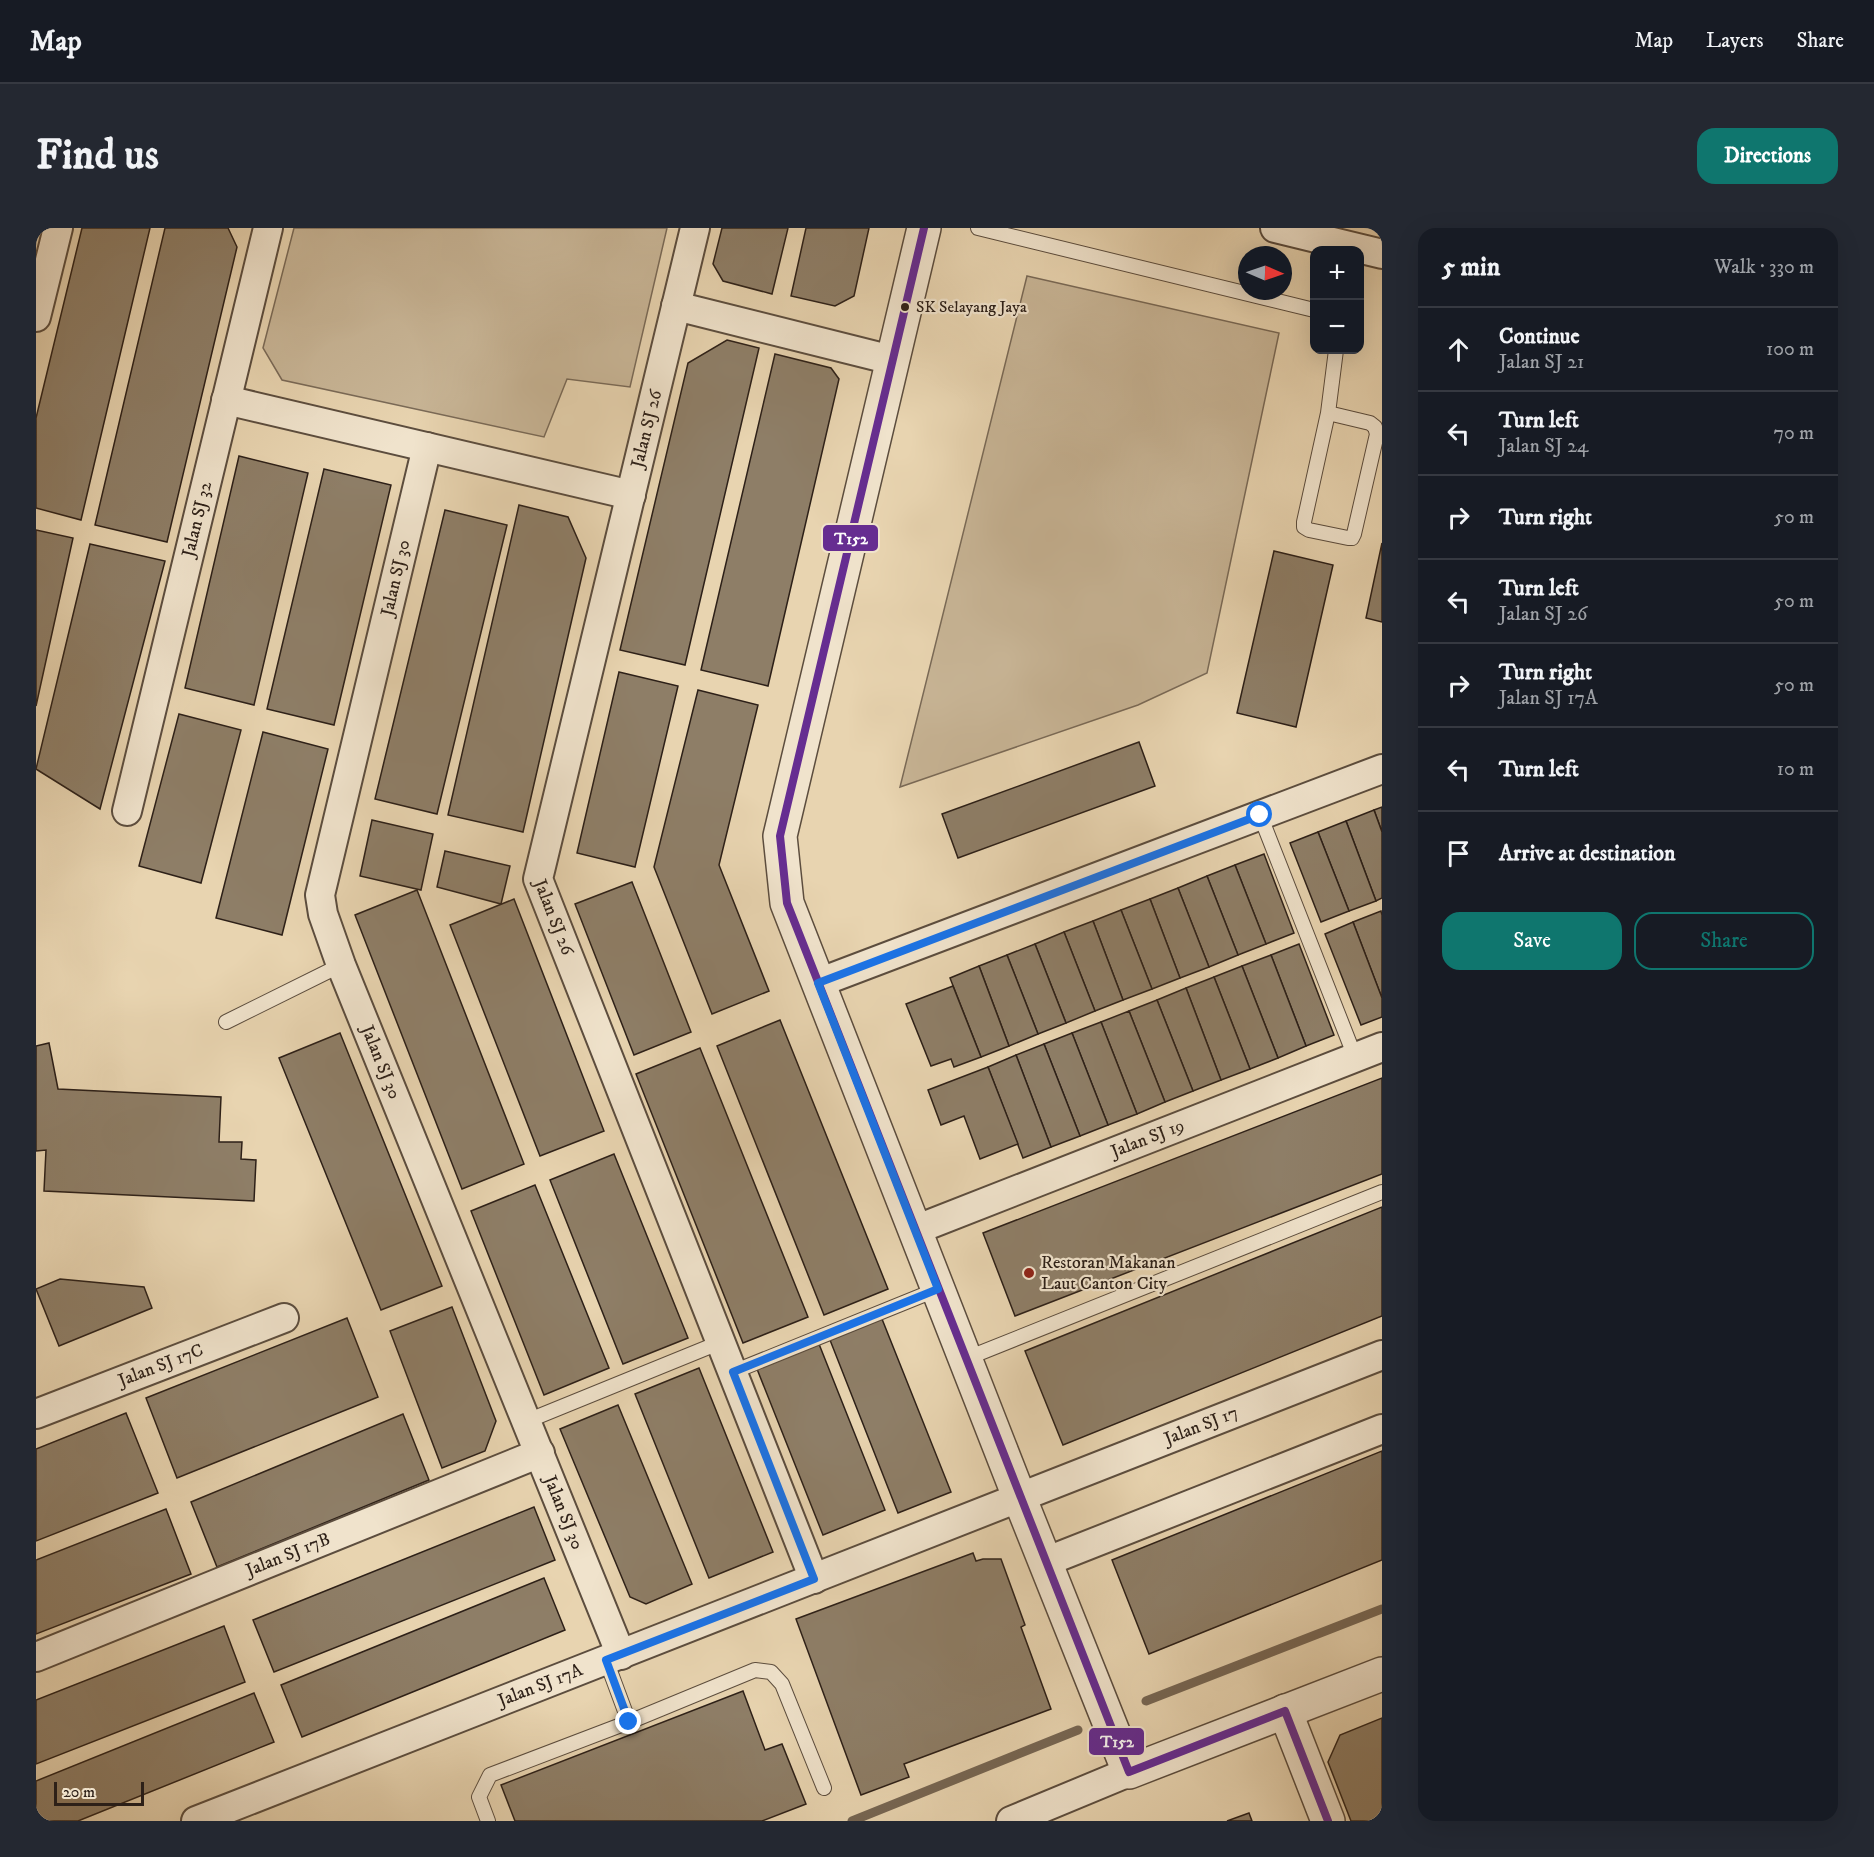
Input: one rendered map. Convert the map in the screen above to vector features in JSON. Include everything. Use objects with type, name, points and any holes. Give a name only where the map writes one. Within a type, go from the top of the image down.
[{"type":"street","points":[[36,317],[58,228]]},
{"type":"street","name":"Jalan SJ 32","points":[[127,811],[268,228]]},
{"type":"street","name":"Jalan SJ 26","points":[[695,228],[538,879],[814,1579]]},
{"type":"street","points":[[924,228],[780,836],[787,903],[1129,1772]]},
{"type":"street","points":[[1284,229],[1382,254]]},
{"type":"street","points":[[676,306],[892,360]]},
{"type":"street","points":[[226,400],[631,495]]},
{"type":"street","name":"Jalan SJ 30","points":[[427,447],[320,895],[323,914],[341,966],[540,1453],[613,1658]]},
{"type":"street","points":[[818,983],[1382,768]]},
{"type":"street","name":"Jalan SJ 19","points":[[915,1230],[1382,1047]]},
{"type":"street","name":"Jalan SJ 17C","points":[[36,1414],[284,1318]]},
{"type":"street","name":"Jalan SJ 17","points":[[1020,1499],[1382,1355]]},
{"type":"street","points":[[1045,1562],[1382,1429]]},
{"type":"street","name":"Jalan SJ 17B","points":[[36,1657],[540,1453]]},
{"type":"street","name":"Jalan SJ 17A","points":[[196,1821],[1020,1499]]},
{"type":"street","points":[[1011,1821],[1129,1772],[1382,1674]]},
{"type":"street","points":[[1285,1711],[1328,1821]]},
{"type":"lane","points":[[978,228],[1310,309]]},
{"type":"lane","points":[[1328,413],[1370,423],[1376,427],[1377,434],[1352,538],[1309,530],[1305,527],[1304,522],[1328,413],[1335,354]]},
{"type":"lane","points":[[1260,815],[1355,1057]]},
{"type":"lane","points":[[225,1022],[341,966]]},
{"type":"lane","points":[[965,1359],[1382,1192]]},
{"type":"lane","points":[[733,1372],[938,1289]]},
{"type":"lane","points":[[527,1421],[721,1342]]},
{"type":"lane","points":[[613,1658],[629,1722]]},
{"type":"lane","points":[[488,1821],[479,1797],[490,1774],[629,1722],[755,1670],[771,1672],[782,1684],[824,1788]]},
{"type":"shaded area","points":[[294,228],[667,228],[630,387],[567,379],[544,437],[282,380],[263,348]]},
{"type":"shaded area","points":[[1027,276],[1279,333],[1207,673],[1138,705],[900,787]]},
{"type":"building","points":[[82,228],[150,228],[81,520],[36,508],[36,418]]},
{"type":"building","points":[[165,228],[228,228],[237,247],[167,542],[95,525]]},
{"type":"building","points":[[722,228],[788,228],[772,294],[723,281],[713,264]]},
{"type":"building","points":[[806,228],[869,228],[854,296],[835,306],[791,296]]},
{"type":"building","points":[[727,340],[759,348],[685,665],[620,650],[688,363]]},
{"type":"building","points":[[775,354],[831,368],[839,379],[768,686],[701,670]]},
{"type":"building","points":[[239,456],[308,473],[254,705],[185,688]]},
{"type":"building","points":[[324,469],[391,485],[334,725],[267,709]]},
{"type":"building","points":[[519,505],[568,517],[586,558],[523,832],[448,815]]},
{"type":"building","points":[[445,510],[507,525],[437,814],[375,799]]},
{"type":"building","points":[[36,530],[73,538],[36,706]]},
{"type":"building","points":[[1382,543],[1382,622],[1366,618]]},
{"type":"building","points":[[90,544],[165,561],[100,809],[36,769]]},
{"type":"building","points":[[1274,551],[1333,565],[1296,727],[1237,713]]},
{"type":"building","points":[[619,672],[678,686],[635,867],[577,853]]},
{"type":"building","points":[[698,690],[758,705],[719,865],[769,991],[712,1014],[654,867]]},
{"type":"building","points":[[179,714],[241,730],[201,883],[139,866]]},
{"type":"building","points":[[263,732],[328,749],[282,935],[216,918]]},
{"type":"building","points":[[1139,742],[1155,786],[958,858],[942,814]]},
{"type":"building","points":[[1382,807],[1382,832],[1374,810]]},
{"type":"building","points":[[1374,810],[1382,832],[1382,898],[1376,901],[1346,821]]},
{"type":"building","points":[[372,820],[433,834],[421,890],[360,876]]},
{"type":"building","points":[[1346,821],[1376,901],[1349,911],[1318,832]]},
{"type":"building","points":[[1318,832],[1349,911],[1321,922],[1290,843]]},
{"type":"building","points":[[445,851],[510,866],[501,904],[437,887]]},
{"type":"building","points":[[1264,854],[1294,933],[1266,944],[1235,865]]},
{"type":"building","points":[[1235,865],[1266,944],[1238,955],[1207,876]]},
{"type":"building","points":[[1207,876],[1238,955],[1209,967],[1178,888]]},
{"type":"building","points":[[632,882],[691,1032],[634,1055],[575,904]]},
{"type":"building","points":[[1178,888],[1209,967],[1180,978],[1150,899]]},
{"type":"building","points":[[417,890],[524,1164],[462,1189],[355,915]]},
{"type":"building","points":[[514,899],[604,1131],[540,1156],[450,925]]},
{"type":"building","points":[[1150,899],[1180,978],[1152,989],[1121,910]]},
{"type":"building","points":[[1121,910],[1152,989],[1123,1000],[1093,921]]},
{"type":"building","points":[[1381,911],[1382,915],[1382,998],[1353,922]]},
{"type":"building","points":[[1093,921],[1123,1000],[1095,1011],[1064,932]]},
{"type":"building","points":[[1353,922],[1382,998],[1382,1017],[1361,1025],[1325,934]]},
{"type":"building","points":[[1064,932],[1095,1011],[1066,1023],[1035,944]]},
{"type":"building","points":[[1035,944],[1066,1023],[1038,1034],[1007,955]]},
{"type":"building","points":[[1299,944],[1334,1035],[1306,1046],[1271,955]]},
{"type":"building","points":[[1007,955],[1038,1034],[1009,1046],[979,966]]},
{"type":"building","points":[[1271,955],[1306,1046],[1278,1058],[1242,966]]},
{"type":"building","points":[[979,966],[1009,1046],[981,1057],[950,978]]},
{"type":"building","points":[[1242,966],[1278,1058],[1250,1069],[1214,977]]},
{"type":"building","points":[[1214,977],[1250,1069],[1221,1080],[1186,988]]},
{"type":"building","points":[[953,986],[981,1057],[954,1067],[951,1059],[931,1066],[906,1004]]},
{"type":"building","points":[[1186,988],[1221,1080],[1193,1091],[1157,1000]]},
{"type":"building","points":[[1157,1000],[1193,1091],[1165,1102],[1129,1011]]},
{"type":"building","points":[[1129,1011],[1165,1102],[1137,1114],[1101,1022]]},
{"type":"building","points":[[780,1020],[888,1289],[824,1315],[717,1046]]},
{"type":"building","points":[[1101,1022],[1137,1114],[1108,1125],[1072,1033]]},
{"type":"building","points":[[340,1033],[442,1286],[381,1310],[279,1058]]},
{"type":"building","points":[[1072,1033],[1108,1125],[1080,1136],[1044,1044]]},
{"type":"building","points":[[49,1043],[58,1089],[221,1097],[219,1142],[242,1142],[241,1159],[256,1160],[254,1201],[44,1191],[46,1150],[36,1151],[36,1046]]},
{"type":"building","points":[[1044,1044],[1080,1136],[1051,1147],[1016,1055]]},
{"type":"building","points":[[700,1048],[808,1317],[743,1343],[636,1074]]},
{"type":"building","points":[[1016,1055],[1051,1147],[1023,1158],[988,1067]]},
{"type":"building","points":[[988,1067],[1018,1144],[980,1159],[964,1116],[941,1125],[928,1090]]},
{"type":"building","points":[[1382,1078],[1382,1174],[1015,1316],[983,1233]]},
{"type":"building","points":[[614,1154],[688,1338],[623,1364],[550,1180]]},
{"type":"building","points":[[535,1185],[609,1368],[544,1395],[471,1211]]},
{"type":"building","points":[[1382,1207],[1382,1316],[1063,1445],[1025,1351]]},
{"type":"building","points":[[60,1279],[144,1287],[152,1308],[59,1346],[36,1289]]},
{"type":"building","points":[[452,1307],[496,1421],[485,1451],[442,1468],[390,1331]]},
{"type":"building","points":[[347,1318],[378,1397],[177,1478],[146,1398]]},
{"type":"building","points":[[882,1319],[951,1492],[898,1513],[830,1340]]},
{"type":"building","points":[[819,1344],[885,1510],[823,1535],[757,1369]]},
{"type":"building","points":[[699,1368],[773,1552],[709,1578],[635,1394]]},
{"type":"building","points":[[618,1405],[692,1584],[646,1604],[630,1597],[560,1429]]},
{"type":"building","points":[[126,1413],[158,1493],[36,1541],[36,1449]]},
{"type":"building","points":[[403,1414],[429,1480],[217,1567],[191,1502]]},
{"type":"building","points":[[1382,1451],[1382,1560],[1149,1654],[1112,1560]]},
{"type":"building","points":[[534,1507],[555,1560],[274,1672],[253,1620]]},
{"type":"building","points":[[166,1509],[191,1574],[36,1634],[36,1560]]},
{"type":"building","points":[[973,1553],[976,1561],[1001,1559],[1025,1625],[1021,1627],[1051,1709],[904,1764],[909,1777],[861,1795],[796,1619]]},
{"type":"building","points":[[544,1578],[565,1630],[302,1737],[281,1685]]},
{"type":"building","points":[[224,1626],[245,1682],[36,1764],[36,1700]]},
{"type":"building","points":[[743,1691],[765,1750],[782,1744],[806,1804],[762,1821],[515,1821],[501,1785]]},
{"type":"building","points":[[254,1693],[274,1742],[78,1821],[36,1821],[36,1781]]},
{"type":"building","points":[[1382,1718],[1382,1821],[1351,1821],[1328,1762],[1340,1735]]},
{"type":"building","points":[[1249,1813],[1252,1821],[1227,1821]]},
{"type":"waterway","points":[[1146,1701],[1382,1609]]},
{"type":"waterway","points":[[852,1821],[1078,1730]]},
{"type":"transit line","name":"T152","points":[[924,228],[780,836],[787,903],[1129,1772],[1285,1711],[1328,1821]]},
{"type":"place","name":"SK Selayang Jaya","points":[[905,307]]},
{"type":"place","name":"Restoran Makanan Laut Canton City","points":[[1029,1273]]},
{"type":"route","points":[[629,1722],[606,1660],[814,1579],[733,1372],[938,1289],[818,983],[1260,815]]}]
